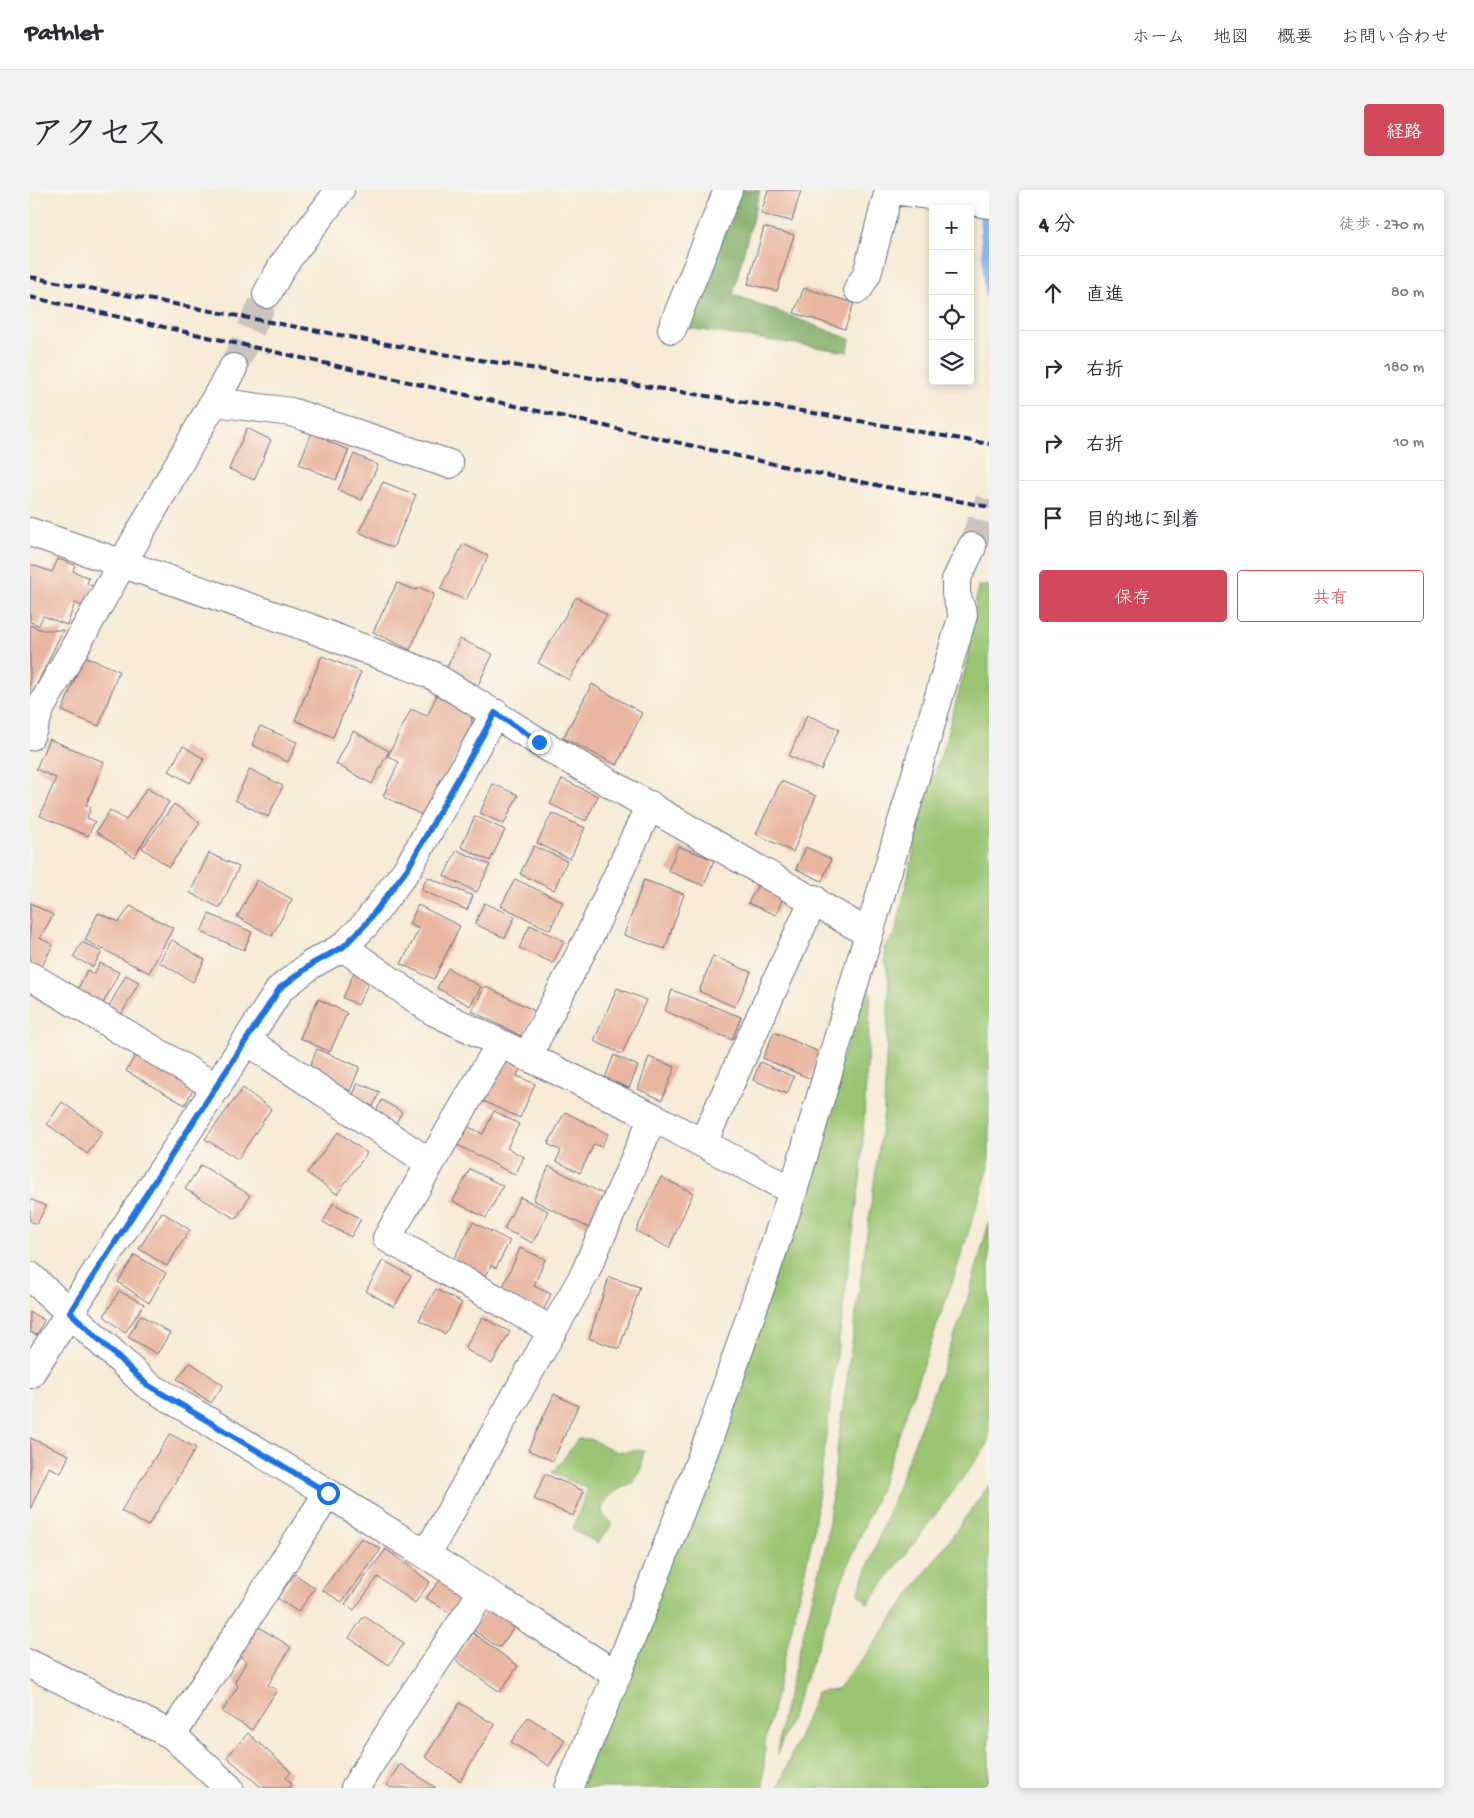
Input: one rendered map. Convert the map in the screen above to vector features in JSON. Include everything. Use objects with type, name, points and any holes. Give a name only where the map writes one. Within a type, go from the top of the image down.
[{"type":"street","points":[[267,294],[283,265],[340,190]]},
{"type":"street","points":[[672,329],[728,190]]},
{"type":"street","points":[[858,288],[867,274],[889,190]]},
{"type":"street","points":[[893,190],[989,204]]},
{"type":"street","points":[[30,736],[41,707],[233,368]]},
{"type":"street","points":[[215,402],[291,412],[449,464]]},
{"type":"street","points":[[30,532],[310,628],[432,675],[650,806],[868,933]]},
{"type":"street","points":[[569,1788],[617,1675],[709,1438],[793,1191],[963,615],[956,594],[956,580],[972,547]]},
{"type":"street","points":[[30,1374],[280,988],[312,964],[343,947],[365,925],[408,868],[495,713]]},
{"type":"street","points":[[527,1057],[589,938],[650,806]]},
{"type":"street","points":[[702,1143],[814,900]]},
{"type":"street","points":[[343,947],[432,1010],[653,1117],[793,1191]]},
{"type":"street","points":[[30,976],[217,1088]]},
{"type":"street","points":[[247,1041],[430,1163]]},
{"type":"street","points":[[500,1044],[387,1238],[553,1331]]},
{"type":"street","points":[[426,1555],[584,1275],[653,1117]]},
{"type":"street","points":[[30,1276],[146,1384],[328,1493],[617,1675]]},
{"type":"street","points":[[172,1735],[328,1493]]},
{"type":"street","points":[[355,1788],[406,1706],[483,1591]]},
{"type":"street","points":[[30,1664],[172,1735],[229,1788]]},
{"type":"green space","points":[[734,190],[760,190],[733,294],[850,339],[848,352],[680,327]]},
{"type":"green space","points":[[978,586],[989,586],[989,1167],[957,1268],[879,1491],[842,1580],[777,1755],[782,1719],[827,1540],[837,1450],[884,1111],[889,984],[884,948],[895,935],[923,809],[943,749],[966,666]]},
{"type":"green space","points":[[867,989],[871,993],[861,1172],[813,1535],[765,1742],[763,1788],[582,1788]]},
{"type":"green space","points":[[989,1222],[989,1443],[868,1604],[858,1593],[966,1305]]},
{"type":"green space","points":[[578,1439],[590,1439],[617,1452],[643,1450],[642,1466],[634,1483],[612,1494],[603,1506],[602,1512],[605,1518],[613,1524],[598,1543],[572,1530],[588,1489],[553,1473]]},
{"type":"green space","points":[[989,1485],[989,1788],[778,1788],[817,1692],[837,1690],[871,1648]]},
{"type":"building","points":[[768,190],[801,190],[792,221],[761,214]]},
{"type":"building","points":[[764,227],[794,235],[777,291],[748,284]]},
{"type":"building","points":[[804,288],[854,303],[845,329],[794,313]]},
{"type":"building","points":[[315,425],[331,432],[327,441],[349,450],[336,480],[299,464]]},
{"type":"building","points":[[247,428],[271,440],[254,480],[229,469]]},
{"type":"building","points":[[354,454],[378,465],[362,500],[338,490]]},
{"type":"building","points":[[383,482],[416,495],[393,548],[359,532]]},
{"type":"building","points":[[463,544],[488,556],[466,600],[440,589]]},
{"type":"building","points":[[58,559],[75,565],[73,571],[89,578],[87,584],[93,586],[85,607],[75,603],[67,625],[43,616],[39,625],[30,622],[30,564],[52,572]]},
{"type":"building","points":[[397,583],[416,590],[419,587],[434,594],[410,650],[373,632]]},
{"type":"building","points":[[576,597],[607,615],[569,680],[538,663]]},
{"type":"building","points":[[30,625],[42,630],[63,630],[30,699]]},
{"type":"building","points":[[460,639],[493,654],[478,685],[446,670]]},
{"type":"building","points":[[84,656],[119,671],[99,726],[62,711]]},
{"type":"building","points":[[322,656],[361,672],[333,737],[295,720]]},
{"type":"building","points":[[592,684],[642,713],[617,765],[563,738]]},
{"type":"building","points":[[439,691],[471,707],[472,723],[426,817],[383,796],[399,762],[388,756],[411,709],[427,716]]},
{"type":"building","points":[[807,715],[839,729],[821,770],[789,756]]},
{"type":"building","points":[[260,726],[297,742],[288,762],[252,745]]},
{"type":"building","points":[[353,731],[389,751],[372,784],[336,764]]},
{"type":"building","points":[[49,739],[104,762],[86,805],[91,807],[87,818],[95,821],[88,836],[40,816],[56,778],[36,769]]},
{"type":"building","points":[[183,746],[204,759],[190,783],[169,771]]},
{"type":"building","points":[[250,769],[283,786],[268,817],[235,800]]},
{"type":"building","points":[[562,779],[598,796],[586,821],[550,804]]},
{"type":"building","points":[[781,781],[816,796],[793,852],[756,834]]},
{"type":"building","points":[[493,784],[518,795],[504,824],[480,813]]},
{"type":"building","points":[[147,788],[169,802],[134,857],[96,832],[110,810],[126,820]]},
{"type":"building","points":[[174,804],[200,823],[169,867],[142,848]]},
{"type":"building","points":[[552,813],[585,828],[570,859],[537,843]]},
{"type":"building","points":[[475,816],[505,830],[490,861],[461,847]]},
{"type":"building","points":[[534,846],[567,861],[554,890],[520,874]]},
{"type":"building","points":[[678,846],[714,860],[704,886],[668,871]]},
{"type":"building","points":[[806,847],[831,859],[822,881],[796,869]]},
{"type":"building","points":[[457,850],[490,865],[477,892],[444,876]]},
{"type":"building","points":[[209,853],[239,867],[220,908],[190,893]]},
{"type":"building","points":[[427,877],[473,896],[467,910],[421,890]]},
{"type":"building","points":[[515,879],[563,902],[550,930],[501,906]]},
{"type":"building","points":[[257,880],[292,899],[272,936],[237,917]]},
{"type":"building","points":[[644,880],[684,894],[665,949],[624,935]]},
{"type":"building","points":[[760,881],[784,895],[776,915],[748,903]]},
{"type":"building","points":[[30,903],[53,915],[40,938],[53,945],[41,968],[30,962]]},
{"type":"building","points":[[484,903],[515,917],[505,938],[475,924]]},
{"type":"building","points":[[418,905],[460,926],[434,979],[401,964],[419,929],[409,924]]},
{"type":"building","points":[[130,906],[173,928],[149,973],[85,940],[98,913],[119,922]]},
{"type":"building","points":[[209,914],[252,932],[244,950],[201,932]]},
{"type":"building","points":[[530,925],[564,941],[553,963],[519,948]]},
{"type":"building","points":[[172,940],[205,960],[193,982],[159,962]]},
{"type":"building","points":[[82,942],[102,952],[93,967],[73,957]]},
{"type":"building","points":[[713,956],[751,972],[735,1007],[699,991]]},
{"type":"building","points":[[100,963],[119,972],[102,1006],[76,993],[87,970],[94,974]]},
{"type":"building","points":[[448,968],[481,987],[470,1006],[437,988]]},
{"type":"building","points":[[354,972],[370,979],[358,1005],[343,998]]},
{"type":"building","points":[[126,975],[139,982],[120,1017],[107,1010]]},
{"type":"building","points":[[485,986],[535,1011],[523,1037],[472,1011]]},
{"type":"building","points":[[617,988],[646,1000],[622,1054],[594,1041]]},
{"type":"building","points":[[672,990],[741,1017],[732,1040],[665,1011]]},
{"type":"building","points":[[318,999],[347,1013],[330,1052],[300,1038]]},
{"type":"building","points":[[774,1032],[819,1052],[811,1079],[763,1058]]},
{"type":"building","points":[[317,1049],[360,1067],[350,1091],[307,1073]]},
{"type":"building","points":[[137,1053],[194,1087],[185,1105],[126,1071]]},
{"type":"building","points":[[614,1055],[638,1066],[629,1088],[605,1078]]},
{"type":"building","points":[[649,1057],[675,1067],[662,1100],[638,1089]]},
{"type":"building","points":[[503,1059],[521,1067],[517,1076],[535,1084],[520,1118],[483,1101]]},
{"type":"building","points":[[760,1062],[794,1077],[787,1094],[753,1080]]},
{"type":"building","points":[[358,1083],[380,1092],[373,1106],[352,1097]]},
{"type":"building","points":[[243,1088],[271,1109],[238,1159],[205,1139]]},
{"type":"building","points":[[382,1100],[402,1112],[396,1123],[376,1111]]},
{"type":"building","points":[[62,1102],[103,1132],[87,1154],[47,1124]]},
{"type":"building","points":[[494,1111],[519,1124],[507,1148],[524,1157],[515,1175],[452,1142],[461,1123],[483,1134]]},
{"type":"building","points":[[565,1112],[608,1134],[601,1147],[594,1144],[580,1173],[556,1161],[561,1151],[548,1144]]},
{"type":"building","points":[[338,1132],[367,1153],[337,1194],[307,1173]]},
{"type":"building","points":[[201,1165],[250,1195],[236,1219],[185,1189]]},
{"type":"building","points":[[549,1166],[605,1195],[589,1228],[533,1200]]},
{"type":"building","points":[[470,1169],[503,1186],[486,1218],[453,1201]]},
{"type":"building","points":[[661,1177],[693,1193],[669,1248],[636,1231]]},
{"type":"building","points":[[520,1197],[548,1211],[533,1243],[504,1229]]},
{"type":"building","points":[[30,1199],[46,1206],[37,1224],[30,1221]]},
{"type":"building","points":[[333,1203],[361,1219],[351,1237],[323,1222]]},
{"type":"building","points":[[162,1212],[190,1230],[167,1266],[139,1249]]},
{"type":"building","points":[[473,1222],[510,1241],[496,1268],[491,1265],[485,1276],[453,1260]]},
{"type":"building","points":[[520,1248],[545,1259],[534,1286],[551,1294],[543,1311],[501,1291]]},
{"type":"building","points":[[135,1255],[166,1273],[149,1303],[118,1282]]},
{"type":"building","points":[[383,1260],[411,1276],[394,1307],[366,1291]]},
{"type":"building","points":[[609,1277],[640,1287],[619,1349],[589,1338]]},
{"type":"building","points":[[436,1289],[462,1303],[445,1334],[419,1320]]},
{"type":"building","points":[[119,1291],[144,1304],[125,1333],[104,1316]]},
{"type":"building","points":[[30,1312],[44,1320],[37,1335],[30,1332]]},
{"type":"building","points":[[141,1315],[170,1333],[157,1354],[128,1337]]},
{"type":"building","points":[[482,1317],[510,1332],[492,1364],[465,1349]]},
{"type":"building","points":[[190,1362],[223,1385],[211,1403],[177,1379]]},
{"type":"building","points":[[554,1394],[578,1406],[553,1461],[528,1450]]},
{"type":"building","points":[[170,1434],[196,1448],[148,1526],[121,1511]]},
{"type":"building","points":[[30,1438],[69,1455],[61,1473],[49,1467],[30,1510]]},
{"type":"building","points":[[545,1474],[584,1491],[573,1516],[534,1499]]},
{"type":"building","points":[[361,1538],[381,1549],[342,1602],[322,1590]]},
{"type":"building","points":[[386,1549],[430,1582],[415,1603],[378,1577],[354,1610],[345,1604]]},
{"type":"building","points":[[295,1574],[315,1588],[298,1612],[277,1598]]},
{"type":"building","points":[[443,1576],[468,1593],[454,1616],[426,1598]]},
{"type":"building","points":[[491,1604],[517,1624],[499,1648],[472,1629]]},
{"type":"building","points":[[364,1616],[404,1643],[389,1665],[349,1638]]},
{"type":"building","points":[[257,1626],[291,1647],[268,1685],[277,1690],[252,1730],[222,1712],[238,1686],[235,1681],[247,1661],[239,1656]]},
{"type":"building","points":[[473,1633],[518,1666],[500,1692],[454,1659]]},
{"type":"building","points":[[460,1703],[495,1725],[460,1781],[425,1757]]},
{"type":"building","points":[[528,1717],[565,1740],[549,1766],[511,1742]]},
{"type":"building","points":[[248,1733],[291,1772],[286,1778],[292,1784],[289,1788],[262,1788],[227,1757]]},
{"type":"building","points":[[400,1764],[436,1788],[391,1788],[387,1785]]},
{"type":"waterway","points":[[983,206],[989,293]]},
{"type":"tunnel","points":[[233,368],[267,294]]},
{"type":"tunnel","points":[[972,547],[989,500]]},
{"type":"railway","points":[[30,277],[430,352],[820,414],[989,444]]},
{"type":"railway","points":[[30,297],[805,471],[989,507]]},
{"type":"route","points":[[328,1493],[146,1384],[70,1312],[189,1132],[280,988],[312,964],[343,947],[365,925],[408,868],[495,713],[539,742]]}]
